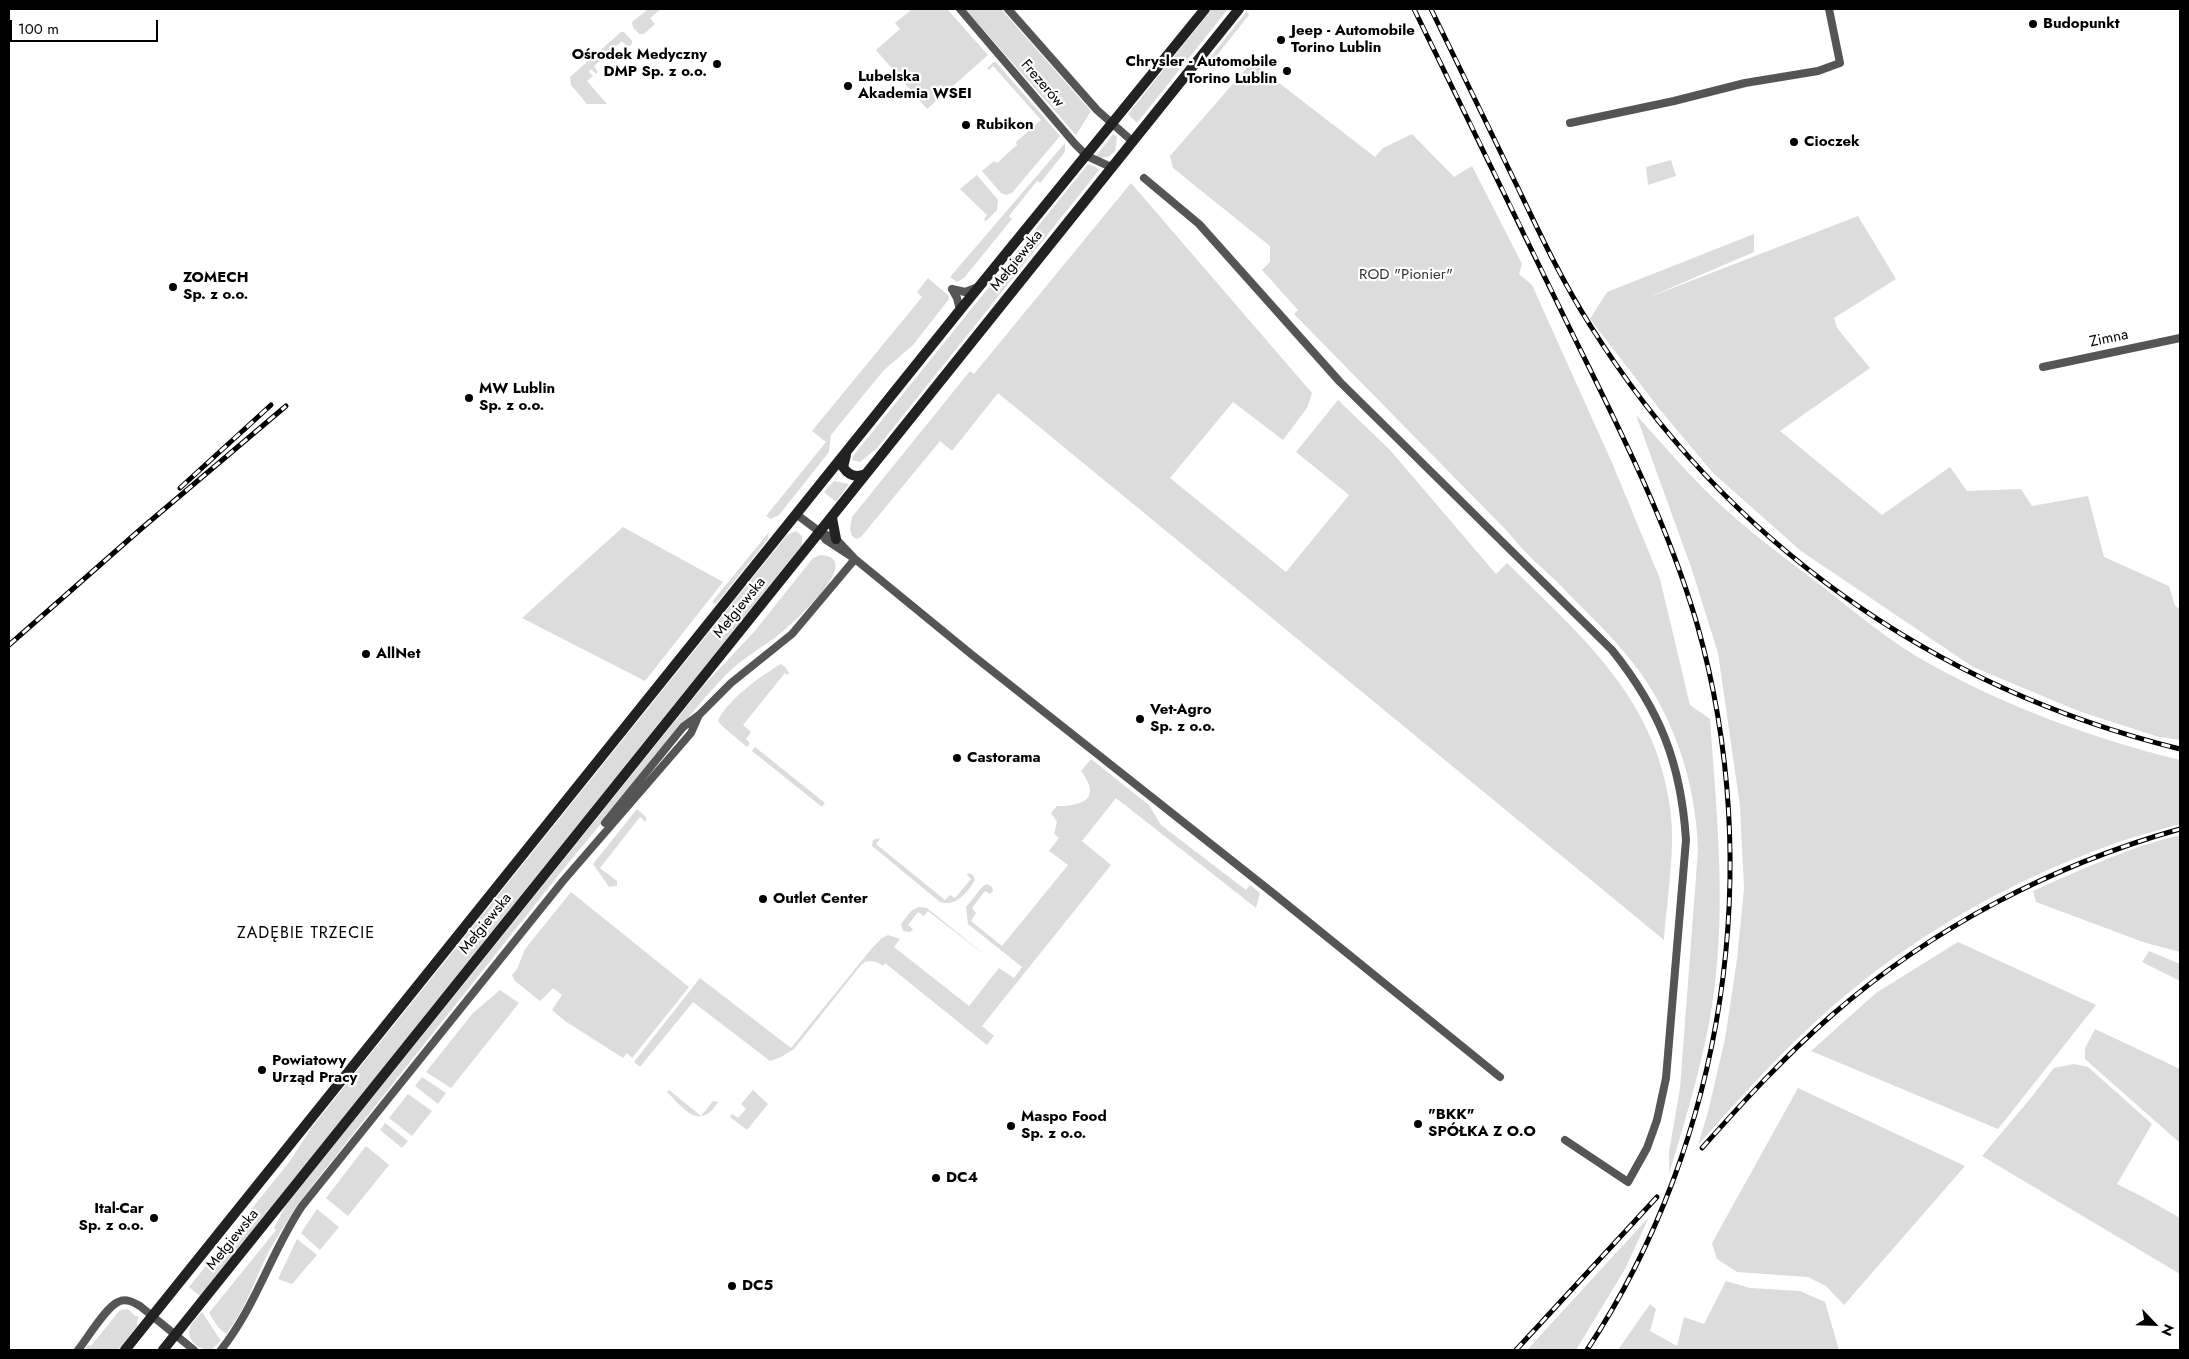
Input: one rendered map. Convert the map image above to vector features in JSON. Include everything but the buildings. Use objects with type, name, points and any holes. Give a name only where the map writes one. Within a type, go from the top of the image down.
[{"type":"main road","name":"Mełgiewska","points":[[125,1350],[960,310],[1205,9]]},
{"type":"main road","name":"Mełgiewska","points":[[163,1350],[1239,9]]},
{"type":"main road","points":[[847,451],[843,467],[847,473],[860,477],[866,474]]},
{"type":"main road","points":[[832,518],[836,539]]},
{"type":"street","name":"Frezerów","points":[[960,9],[1087,156],[1111,167]]},
{"type":"street","name":"Frezerów","points":[[1008,9],[1089,102],[1132,141]]},
{"type":"street","points":[[1570,122],[1674,102],[1745,83],[1818,71],[1840,63],[1829,9]]},
{"type":"street","points":[[1144,178],[1199,224],[1340,382],[1612,650],[1643,691],[1667,740],[1684,805],[1686,840],[1666,1078],[1657,1120],[1646,1148],[1628,1182],[1565,1140]]},
{"type":"street","points":[[960,310],[952,288],[965,292],[978,288]]},
{"type":"street","name":"Zimna","points":[[2043,367],[2180,338]]},
{"type":"street","points":[[796,514],[820,532],[836,539],[855,559]]},
{"type":"street","points":[[820,532],[826,540],[855,559],[965,649],[1270,890],[1500,1078]]},
{"type":"street","points":[[221,1350],[250,1308],[278,1246],[302,1206],[563,880],[691,733],[700,716],[730,683],[792,634],[855,559]]},
{"type":"street","points":[[78,1350],[113,1305],[118,1302],[132,1301],[194,1350]]},
{"type":"green space","points":[[648,9],[661,9],[650,18],[655,24],[644,34],[639,34],[633,27],[632,22]]},
{"type":"green space","points":[[912,9],[947,9],[988,55],[927,109],[876,50],[900,29],[895,23]]},
{"type":"green space","points":[[965,9],[1001,9],[1091,111],[1076,135]]},
{"type":"green space","points":[[1212,9],[1228,9],[1137,123],[1128,114]]},
{"type":"green space","points":[[1247,11],[1249,15],[1210,64],[1207,62],[1209,59]]},
{"type":"green space","points":[[621,32],[624,32],[632,41],[632,44],[628,47],[622,41],[594,66],[598,72],[596,74],[591,69],[589,72],[593,76],[587,81],[607,104],[587,104],[571,85],[570,77]]},
{"type":"green space","points":[[995,61],[1060,136],[1012,193],[1007,195],[1001,193],[982,171],[994,161],[997,163],[1017,145],[1016,142],[1041,120],[993,66],[989,70],[987,68]]},
{"type":"green space","name":"ROD \"Pionier\"","points":[[1252,62],[1375,157],[1383,148],[1412,134],[1454,177],[1472,166],[1522,264],[1519,274],[1532,285],[1613,465],[1660,579],[1690,705],[1710,719],[1720,879],[1719,943],[1709,1026],[1691,1100],[1669,1174],[1669,1152],[1680,1088],[1698,850],[1692,797],[1678,745],[1668,720],[1655,696],[1641,673],[1617,643],[1527,554],[1508,532],[1294,314],[1298,310],[1262,270],[1270,262],[1270,246],[1173,168],[1170,156]]},
{"type":"green space","points":[[1113,134],[1117,137],[1115,151],[1108,157],[1099,158],[1096,156]]},
{"type":"green space","points":[[1065,143],[1065,152],[1040,183],[1037,181],[1009,216],[1012,219],[964,278],[957,282],[950,277]]},
{"type":"green space","points":[[1671,160],[1676,176],[1648,185],[1646,167]]},
{"type":"green space","points":[[1088,164],[1100,169],[877,448],[860,462],[852,460],[853,456]]},
{"type":"green space","points":[[977,175],[998,200],[997,210],[986,221],[984,220],[987,215],[960,189]]},
{"type":"green space","points":[[1131,183],[1312,393],[1307,408],[1283,440],[1233,402],[1170,478],[1286,572],[1349,495],[1296,452],[1338,400],[1390,450],[1496,574],[1507,563],[1562,616],[1611,671],[1631,701],[1649,733],[1662,768],[1670,807],[1672,857],[1664,940],[998,393],[952,451],[940,441],[861,537],[856,539],[852,536],[850,529],[852,517],[970,371],[974,374]]},
{"type":"green space","points":[[1858,216],[1896,279],[1834,318],[1837,328],[1870,368],[1780,431],[1882,515],[1950,467],[1967,491],[2021,489],[2032,506],[2088,496],[2104,557],[2169,586],[2175,606],[2180,609],[2180,740],[2159,737],[2081,712],[1973,667],[1801,551],[1713,473],[1661,411],[1590,319],[1607,292],[1754,234],[1754,252],[1647,298]]},
{"type":"green space","points":[[928,278],[949,296],[949,299],[913,345],[883,371],[831,435],[829,452],[779,515],[771,519],[766,516],[826,442],[812,431],[922,297],[917,292]]},
{"type":"green space","points":[[1636,415],[1703,488],[1738,521],[1873,626],[1915,655],[1959,680],[2020,708],[2083,732],[2180,760],[2180,824],[2135,837],[2068,861],[1990,898],[1916,942],[1881,967],[1815,1022],[1755,1082],[1698,1145],[1708,1112],[1725,1039],[1737,959],[1744,888],[1740,806],[1718,653],[1692,570]]},
{"type":"green space","points":[[834,481],[849,484],[836,502],[824,492]]},
{"type":"green space","points":[[623,527],[723,582],[645,681],[522,618]]},
{"type":"green space","points":[[796,531],[802,536],[802,545],[200,1296],[189,1287],[290,1161],[312,1127],[787,535]]},
{"type":"green space","points":[[769,532],[768,539],[716,604],[712,602]]},
{"type":"green space","points":[[820,555],[833,559],[835,567],[831,579],[821,593],[795,621],[747,657],[722,679],[561,872],[298,1204],[269,1251],[245,1304],[226,1334],[218,1327],[209,1313],[276,1230],[274,1228],[286,1205],[704,685],[754,632],[813,558]]},
{"type":"green space","points":[[781,664],[789,673],[787,675],[785,673],[743,725],[751,732],[746,739],[750,743],[747,747],[718,721],[722,713],[736,697]]},
{"type":"green space","points":[[755,747],[825,803],[822,807],[752,751]]},
{"type":"green space","points":[[1091,759],[1149,805],[1161,825],[1246,890],[1250,885],[1260,893],[1256,908],[1116,798],[1082,841],[1111,865],[982,1026],[994,1036],[987,1045],[885,963],[883,966],[869,961],[861,965],[794,1049],[781,1057],[770,1061],[693,1002],[640,1067],[634,1062],[700,978],[791,1048],[872,948],[888,935],[900,939],[894,947],[969,1006],[999,968],[1014,978],[1022,967],[968,924],[966,907],[983,886],[987,884],[992,887],[993,891],[990,894],[985,891],[972,908],[976,913],[971,921],[1002,946],[1068,865],[1049,851],[1059,838],[1054,834],[1057,822],[1051,813],[1057,806],[1075,804],[1087,799],[1090,788],[1081,771]]},
{"type":"green space","points":[[637,809],[646,817],[646,822],[640,817],[600,868],[617,881],[617,886],[609,887],[593,864]]},
{"type":"green space","points":[[2180,835],[2180,952],[2143,942],[2036,902],[2033,891],[2123,852]]},
{"type":"green space","points":[[880,839],[876,844],[945,900],[950,895],[955,898],[971,879],[967,875],[968,873],[973,875],[975,880],[965,894],[956,901],[940,902],[872,846],[873,840]]},
{"type":"green space","points":[[571,892],[689,987],[632,1058],[627,1053],[623,1058],[565,1021],[552,1010],[562,995],[553,988],[540,1001],[515,981],[512,975],[517,969],[525,949]]},
{"type":"green space","points":[[919,907],[927,908],[990,959],[928,911],[924,916],[918,912],[908,925],[913,929],[910,932],[903,931],[901,924],[911,911]]},
{"type":"green space","points":[[1958,942],[2096,1005],[1998,1129],[1811,1051],[1876,993]]},
{"type":"green space","points":[[2149,951],[2180,964],[2180,981],[2142,962]]},
{"type":"green space","points":[[500,990],[519,1003],[451,1088],[426,1072],[473,1013]]},
{"type":"green space","points":[[2095,1029],[2180,1069],[2180,1143],[2085,1059],[2085,1048]]},
{"type":"green space","points":[[2074,1064],[2088,1067],[2152,1124],[2117,1184],[2180,1218],[2180,1274],[1982,1156],[2054,1068]]},
{"type":"green space","points":[[422,1077],[446,1093],[438,1104],[415,1086]]},
{"type":"green space","points":[[1798,1088],[1965,1166],[1844,1305],[1826,1286],[1808,1277],[1737,1272],[1717,1259],[1712,1243]]},
{"type":"green space","points":[[669,1090],[701,1116],[685,1110],[667,1092]]},
{"type":"green space","points":[[753,1090],[768,1104],[747,1130],[730,1117],[732,1114],[738,1118],[746,1109],[741,1104]]},
{"type":"green space","points":[[408,1094],[432,1111],[412,1136],[389,1118]]},
{"type":"green space","points":[[713,1101],[718,1102],[711,1111],[701,1116]]},
{"type":"green space","points":[[385,1123],[408,1141],[402,1148],[380,1130]]},
{"type":"green space","points":[[366,1146],[389,1165],[348,1216],[326,1198]]},
{"type":"green space","points":[[317,1209],[339,1227],[320,1250],[301,1233]]},
{"type":"green space","points":[[1649,1217],[1625,1269],[1576,1350],[1527,1350]]},
{"type":"green space","points":[[297,1239],[317,1255],[292,1284],[278,1279]]},
{"type":"green space","points":[[1726,1281],[1750,1288],[1800,1291],[1825,1302],[1839,1350],[1618,1350],[1650,1304],[1656,1309],[1650,1331],[1677,1346],[1684,1317],[1704,1324]]},
{"type":"green space","points":[[128,1309],[135,1316],[138,1316],[137,1326],[118,1350],[84,1350],[88,1345],[91,1346],[120,1310]]},
{"type":"green space","points":[[202,1312],[221,1341],[211,1350],[195,1344],[189,1333],[195,1319]]},
{"type":"railway","points":[[1414,9],[1607,404],[1657,512],[1697,624],[1718,716],[1728,810],[1729,905],[1720,999],[1701,1092],[1673,1182],[1634,1268],[1587,1350]]},
{"type":"railway","points":[[1431,9],[1543,240],[1590,325],[1644,403],[1705,474],[1771,538],[1843,596],[1920,645],[2002,688],[2089,722],[2180,749]]},
{"type":"railway","points":[[180,488],[271,405]]},
{"type":"railway","points":[[9,645],[142,528],[286,406]]},
{"type":"railway","points":[[1702,1148],[1765,1080],[1832,1015],[1911,954],[1952,927],[2040,881],[2086,861],[2180,829]]},
{"type":"railway","points":[[1516,1350],[1657,1197]]},
{"type":"place","name":"Budopunkt","points":[[2033,24]]},
{"type":"place","name":"Jeep - Automobile Torino Lublin","points":[[1281,40]]},
{"type":"place","name":"Ośrodek Medyczny DMP Sp. z o.o.","points":[[717,64]]},
{"type":"place","name":"Chrysler - Automobile Torino Lublin","points":[[1287,71]]},
{"type":"place","name":"Lubelska Akademia WSEI","points":[[848,86]]},
{"type":"place","name":"Rubikon","points":[[966,125]]},
{"type":"place","name":"Cioczek","points":[[1794,142]]},
{"type":"place","name":"ZOMECH Sp. z o.o.","points":[[173,287]]},
{"type":"place","name":"MW Lublin Sp. z o.o.","points":[[469,398]]},
{"type":"place","name":"AllNet","points":[[366,654]]},
{"type":"place","name":"Vet-Agro Sp. z o.o.","points":[[1140,719]]},
{"type":"place","name":"Castorama","points":[[957,758]]},
{"type":"place","name":"Outlet Center","points":[[763,899]]},
{"type":"place","name":"Powiatowy Urząd Pracy","points":[[262,1070]]},
{"type":"place","name":"\"BKK\" SPÓŁKA Z O.O","points":[[1418,1124]]},
{"type":"place","name":"Maspo Food Sp. z o.o.","points":[[1011,1126]]},
{"type":"place","name":"DC4","points":[[936,1178]]},
{"type":"place","name":"Ital-Car Sp. z o.o.","points":[[154,1218]]},
{"type":"place","name":"DC5","points":[[732,1286]]},
{"type":"district","name":"ZADĘBIE TRZECIE","points":[[306,934]]}]
